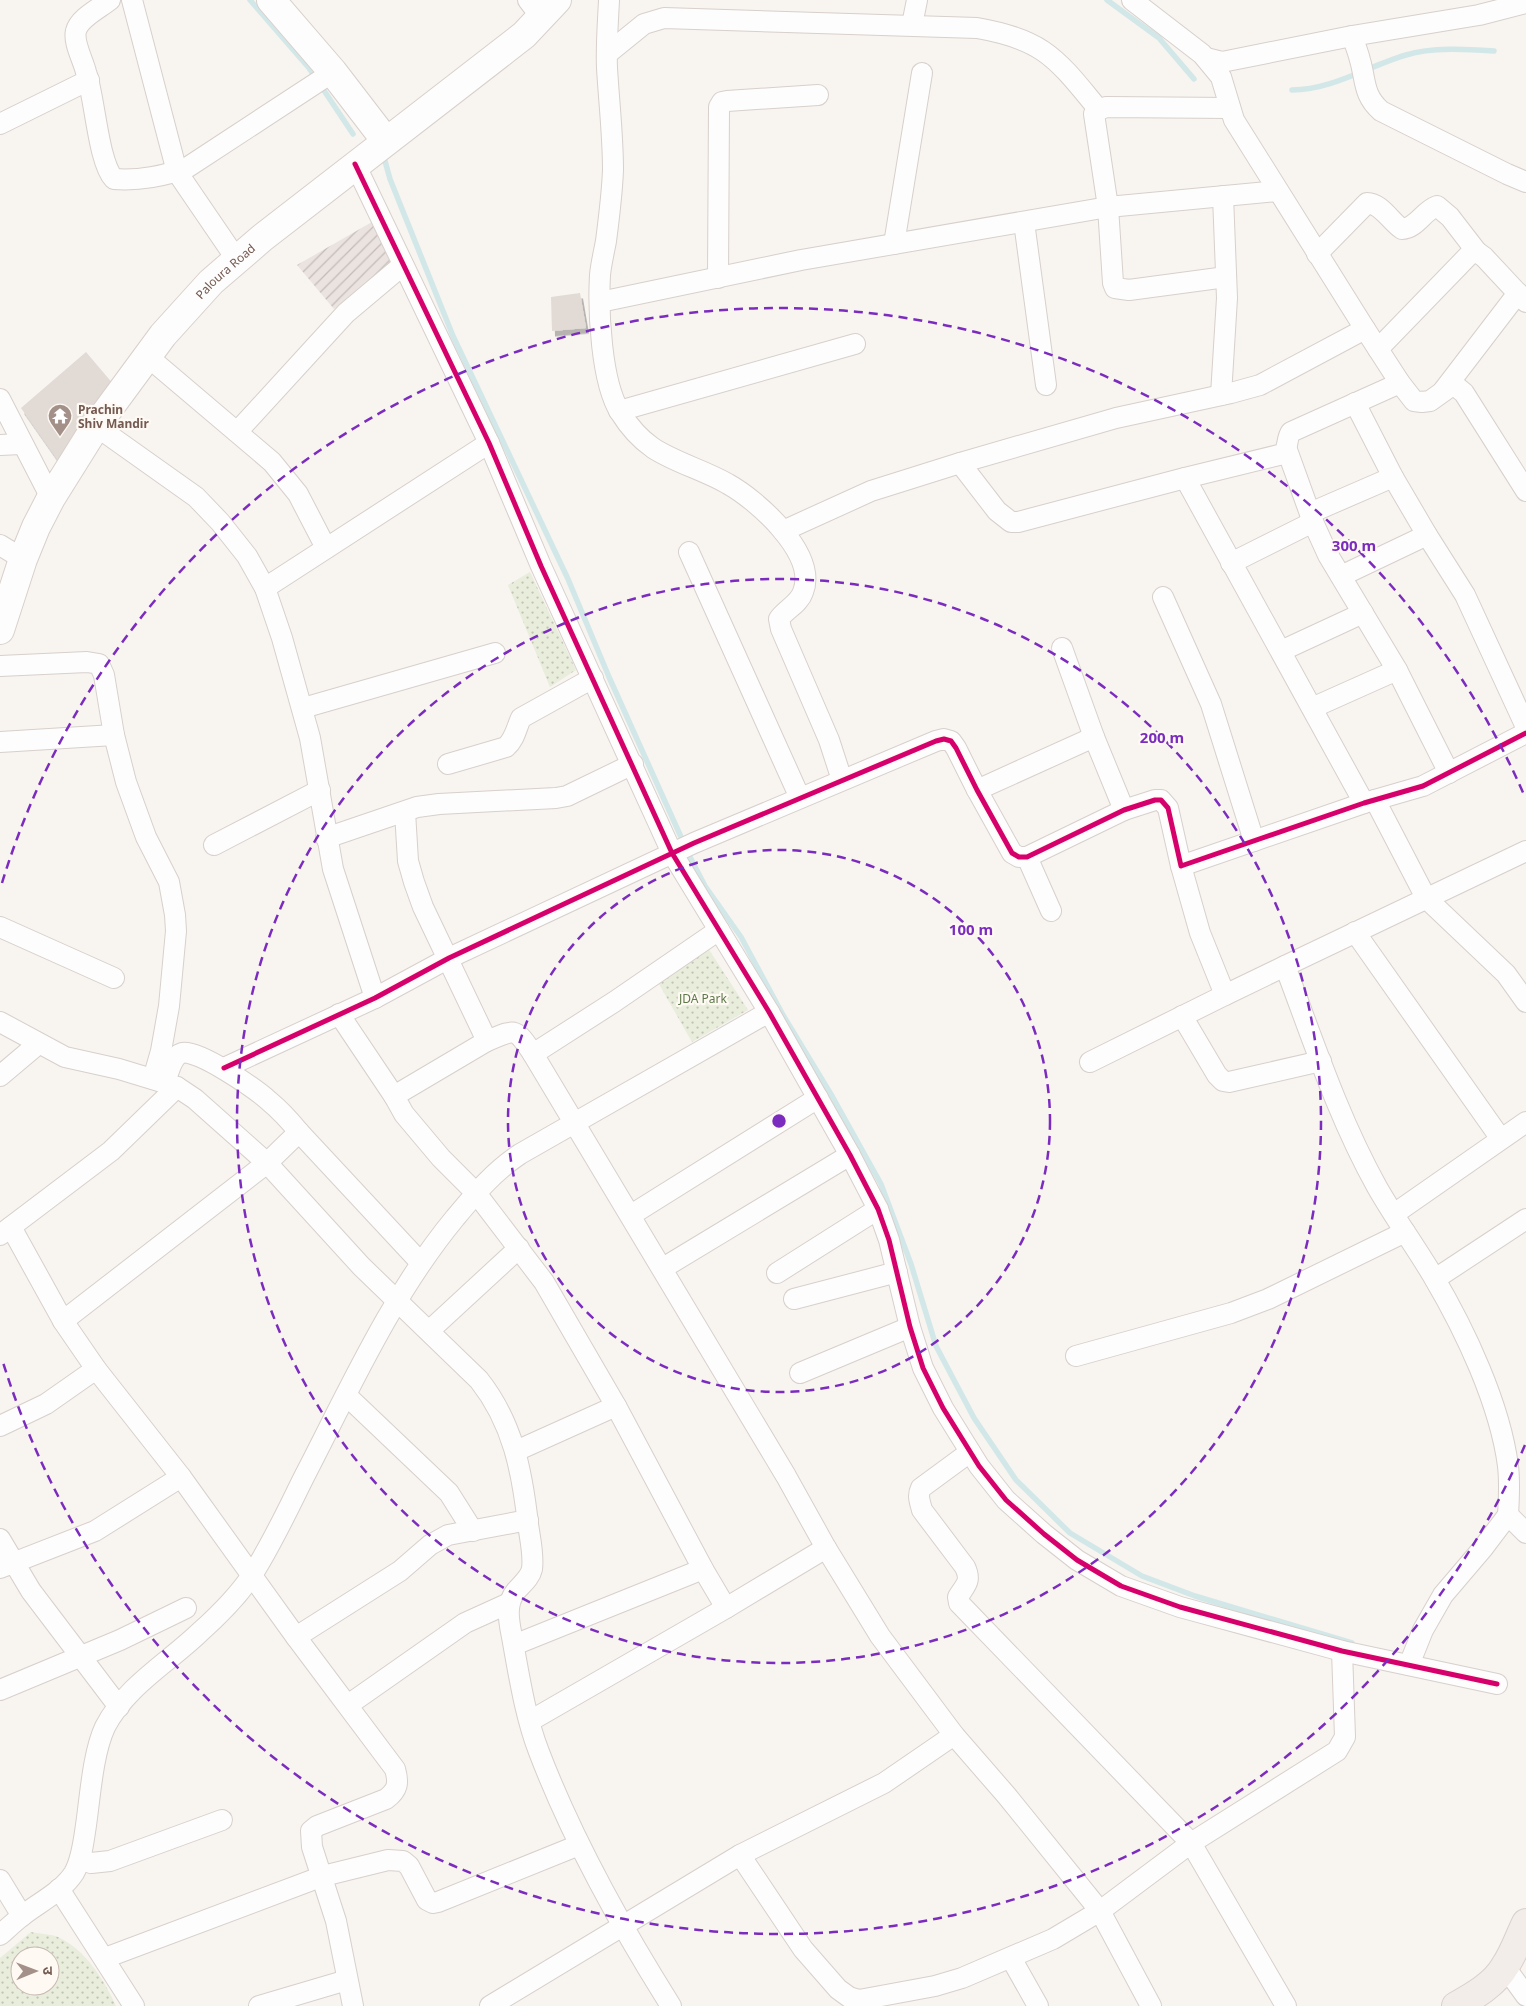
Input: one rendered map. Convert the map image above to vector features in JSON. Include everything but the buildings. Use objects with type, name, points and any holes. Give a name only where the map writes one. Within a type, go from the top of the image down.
[{"type":"main road","points":[[271,0],[323,78],[386,140]]},
{"type":"main road","name":"Paloura Road","points":[[0,630],[23,559],[36,527],[51,498],[96,426],[162,335],[212,282],[262,238],[355,164],[506,49],[542,6]]},
{"type":"main road","points":[[1456,2006],[1474,1996],[1491,1983],[1505,1967],[1526,1923]]},
{"type":"street","points":[[110,0],[79,24],[76,40],[89,80],[105,166],[114,179],[133,179],[177,172],[188,167],[323,78]]},
{"type":"street","points":[[132,0],[177,172],[237,260]]},
{"type":"street","points":[[609,0],[607,54],[612,196],[600,274],[600,302],[609,385],[619,411],[634,431],[652,447],[739,490],[783,531],[794,544],[803,567],[805,578],[804,590],[799,600],[784,611],[779,619],[780,630],[829,740],[842,780]]},
{"type":"street","points":[[912,25],[916,0]]},
{"type":"street","points":[[1132,0],[1206,58],[1221,77],[1234,120],[1317,254],[1414,401],[1430,401],[1451,386],[1458,388],[1464,393],[1526,491]]},
{"type":"street","points":[[1206,58],[1222,62],[1352,36],[1479,15],[1526,3]]},
{"type":"street","points":[[607,54],[644,24],[664,18],[977,28],[1002,33],[1043,51],[1069,75],[1099,110]]},
{"type":"street","points":[[1352,36],[1361,60],[1364,83],[1373,104],[1381,112],[1526,182]]},
{"type":"street","points":[[894,244],[922,72]]},
{"type":"street","points":[[0,124],[89,80]]},
{"type":"street","points":[[718,278],[718,107],[722,102],[727,101],[818,95]]},
{"type":"street","points":[[1226,277],[1129,290],[1115,288],[1113,283],[1108,207],[1094,114],[1106,107],[1228,103]]},
{"type":"street","points":[[355,164],[489,443],[541,566],[633,764],[681,849],[719,930],[769,1012],[850,1154],[878,1209],[889,1240],[910,1327],[923,1368],[943,1408],[970,1452],[1006,1500],[1077,1560],[1121,1586],[1180,1607],[1342,1651],[1497,1684]]},
{"type":"street","points":[[600,302],[802,260],[1108,207],[1277,191]]},
{"type":"street","points":[[1221,395],[1227,318],[1223,196]]},
{"type":"street","points":[[1317,254],[1367,203],[1373,203],[1378,206],[1402,229],[1413,226],[1431,208],[1437,206],[1450,217],[1477,252],[1522,298],[1443,391]]},
{"type":"street","points":[[1024,222],[1046,385]]},
{"type":"street","points":[[1378,349],[1467,258],[1477,252]]},
{"type":"street","points":[[237,432],[346,313],[403,265]]},
{"type":"street","points":[[783,531],[871,491],[960,462],[1116,418],[1245,390],[1271,380],[1365,328]]},
{"type":"street","points":[[619,411],[855,344]]},
{"type":"street","points":[[147,356],[272,462],[287,478],[298,494],[326,548]]},
{"type":"street","points":[[1400,382],[1291,432],[1288,436],[1287,450],[1328,555],[1397,670],[1449,773]]},
{"type":"street","points":[[0,399],[21,444],[51,498]]},
{"type":"street","points":[[1355,403],[1393,477],[1465,595],[1526,727]]},
{"type":"street","points":[[96,426],[196,498],[220,522],[247,556],[266,588],[303,708],[320,790],[332,869],[375,998]]},
{"type":"street","points":[[266,588],[489,443]]},
{"type":"street","points":[[0,445],[21,444]]},
{"type":"street","points":[[960,462],[997,511],[1011,522],[1018,522],[1185,478],[1278,456],[1287,450]]},
{"type":"street","points":[[1231,563],[1312,517],[1393,477]]},
{"type":"street","points":[[1185,478],[1312,708],[1370,801],[1426,898],[1506,974],[1519,979],[1526,1002]]},
{"type":"street","points":[[1341,576],[1427,535]]},
{"type":"street","points":[[0,545],[23,559]]},
{"type":"street","points":[[689,552],[800,798]]},
{"type":"street","points":[[1163,597],[1211,704],[1254,841]]},
{"type":"street","points":[[1281,651],[1362,613]]},
{"type":"street","points":[[1062,648],[1094,737],[1124,810]]},
{"type":"street","points":[[303,708],[495,653]]},
{"type":"street","points":[[0,666],[87,662],[100,664],[104,675],[114,735],[126,782],[146,837],[169,882],[175,916],[176,931],[169,1006],[162,1044],[165,1083]]},
{"type":"street","points":[[1312,708],[1397,670]]},
{"type":"street","points":[[448,764],[506,747],[512,742],[521,718],[593,678]]},
{"type":"street","points":[[1181,866],[1370,801],[1423,786],[1526,733]]},
{"type":"street","points":[[0,742],[114,735]]},
{"type":"street","points":[[977,790],[1094,737]]},
{"type":"street","points":[[224,1068],[375,998],[449,958],[681,849],[842,780],[944,739],[951,741],[956,748],[1012,853],[1020,857],[1027,857],[1124,810],[1155,800],[1161,800],[1165,803],[1200,933],[1225,995]]},
{"type":"street","points":[[326,838],[417,807],[567,796],[633,764]]},
{"type":"street","points":[[214,845],[320,790]]},
{"type":"street","points":[[405,812],[408,861],[414,882],[423,907],[487,1040]]},
{"type":"street","points":[[1090,1062],[1225,995],[1526,851]]},
{"type":"street","points":[[1027,857],[1051,911]]},
{"type":"street","points":[[0,926],[114,978]]},
{"type":"street","points":[[533,1054],[634,989],[719,930]]},
{"type":"street","points":[[1356,932],[1502,1139]]},
{"type":"street","points":[[1285,966],[1346,1125],[1377,1187],[1406,1232],[1460,1325],[1495,1412],[1508,1466],[1508,1516],[1443,1595],[1423,1630],[1408,1665]]},
{"type":"street","points":[[0,1935],[59,1889],[73,1874],[80,1859],[97,1753],[105,1728],[119,1707],[137,1686],[200,1632],[228,1604],[252,1575],[397,1300],[421,1262],[476,1192],[504,1165],[769,1012]]},
{"type":"street","points":[[339,1014],[404,1114],[441,1158],[476,1192],[544,1282],[616,1406],[703,1569],[726,1608]]},
{"type":"street","points":[[1182,1016],[1217,1075],[1223,1081],[1229,1082],[1321,1061]]},
{"type":"street","points":[[0,1022],[65,1057],[165,1083],[213,1113],[267,1163],[361,1266],[479,1380],[494,1399],[516,1451],[528,1520],[532,1557],[531,1571],[526,1581],[515,1592],[509,1603],[509,1619],[538,1751],[580,1846],[622,1927],[671,2006]]},
{"type":"street","points":[[394,1096],[487,1040],[510,1032],[519,1034],[631,1215],[786,1476],[826,1548],[880,1636],[954,1735],[1007,1796],[1100,1911],[1151,2006]]},
{"type":"street","points":[[0,1076],[38,1044]]},
{"type":"street","points":[[353,2006],[336,1921],[323,1876],[312,1847],[312,1831],[316,1826],[386,1799],[396,1789],[398,1781],[395,1769],[296,1637],[181,1477],[96,1369],[5,1231],[106,1155],[165,1083],[175,1059],[179,1054],[185,1052],[224,1068],[268,1099],[421,1262]]},
{"type":"street","points":[[631,1215],[818,1098]]},
{"type":"street","points":[[1394,1214],[1526,1122]]},
{"type":"street","points":[[63,1321],[267,1163],[299,1132]]},
{"type":"street","points":[[662,1268],[850,1154]]},
{"type":"street","points":[[777,1272],[878,1209]]},
{"type":"street","points":[[1434,1279],[1526,1218]]},
{"type":"street","points":[[1076,1356],[1232,1313],[1268,1299],[1406,1232]]},
{"type":"street","points":[[429,1332],[519,1248]]},
{"type":"street","points":[[794,1299],[897,1272]]},
{"type":"street","points":[[800,1373],[910,1327]]},
{"type":"street","points":[[0,1426],[46,1404],[96,1369]]},
{"type":"street","points":[[347,1396],[449,1493],[473,1531]]},
{"type":"street","points":[[516,1451],[616,1406]]},
{"type":"street","points":[[970,1452],[921,1488],[919,1492],[922,1510],[966,1567],[969,1575],[968,1584],[958,1597],[959,1604],[1191,1843],[1286,2006]]},
{"type":"street","points":[[7,1565],[95,1531],[181,1477]]},
{"type":"street","points":[[1508,1516],[1526,1533]]},
{"type":"street","points":[[296,1637],[400,1571],[437,1540],[528,1520]]},
{"type":"street","points":[[0,1539],[7,1565],[32,1591],[119,1707]]},
{"type":"street","points":[[530,1721],[826,1548]]},
{"type":"street","points":[[514,1645],[703,1569]]},
{"type":"street","points":[[348,1705],[465,1623],[509,1603]]},
{"type":"street","points":[[0,1690],[152,1626],[186,1608]]},
{"type":"street","points":[[740,1855],[803,1949],[838,1989],[850,1997],[859,2000],[913,1998],[935,1986],[962,1978],[1053,1939],[1100,1911],[1191,1843],[1337,1751],[1345,1737],[1342,1651]]},
{"type":"street","points":[[490,2006],[740,1855],[884,1783],[954,1735]]},
{"type":"street","points":[[80,1859],[91,1863],[110,1861],[222,1820]]},
{"type":"street","points":[[105,1958],[323,1876],[388,1860],[403,1861],[409,1866],[427,1900],[433,1903],[580,1846]]},
{"type":"street","points":[[0,1880],[22,1916]]},
{"type":"street","points":[[59,1889],[134,2006]]},
{"type":"street","points":[[1011,1958],[1038,2006]]},
{"type":"street","points":[[1505,1967],[1526,1996]]},
{"type":"street","points":[[259,2006],[348,1980]]},
{"type":"shaded area","points":[[372,222],[394,268],[334,309],[297,265]]},
{"type":"green space","points":[[530,572],[576,670],[550,687],[508,585]]},
{"type":"green space","name":"JDA Park","points":[[706,945],[748,1010],[692,1042],[655,977]]},
{"type":"green space","points":[[31,1932],[58,1937],[77,1950],[100,1976],[116,2006],[0,2006],[0,1958],[10,1950],[10,1996],[60,1996],[60,1946],[14,1946]]},
{"type":"waterway","points":[[250,0],[309,68],[353,134]]},
{"type":"waterway","points":[[1107,0],[1159,38],[1194,79]]},
{"type":"waterway","points":[[1292,90],[1307,89],[1336,82],[1416,52],[1449,49],[1494,51]]},
{"type":"waterway","points":[[385,161],[390,179],[453,336],[568,579],[609,677],[690,857],[705,886],[741,937],[783,1015],[832,1096],[881,1184],[911,1264],[936,1346],[974,1418],[1016,1480],[1070,1533],[1142,1576],[1195,1596],[1352,1643]]},
{"type":"cycle path","points":[[355,164],[489,443],[541,566],[672,853],[769,1012],[850,1155],[878,1209],[889,1240],[910,1327],[923,1368],[943,1408],[979,1466],[1006,1500],[1044,1534],[1077,1560],[1121,1586],[1180,1607],[1342,1651],[1497,1684]]},
{"type":"cycle path","points":[[224,1068],[375,998],[449,958],[694,843],[936,741],[944,739],[951,741],[1012,853],[1019,857],[1027,857],[1124,810],[1155,800],[1161,800],[1168,808],[1181,866],[1364,803],[1423,786],[1526,733]]},
{"type":"place","name":"Prachin Shiv Mandir","points":[[60,437]]}]
